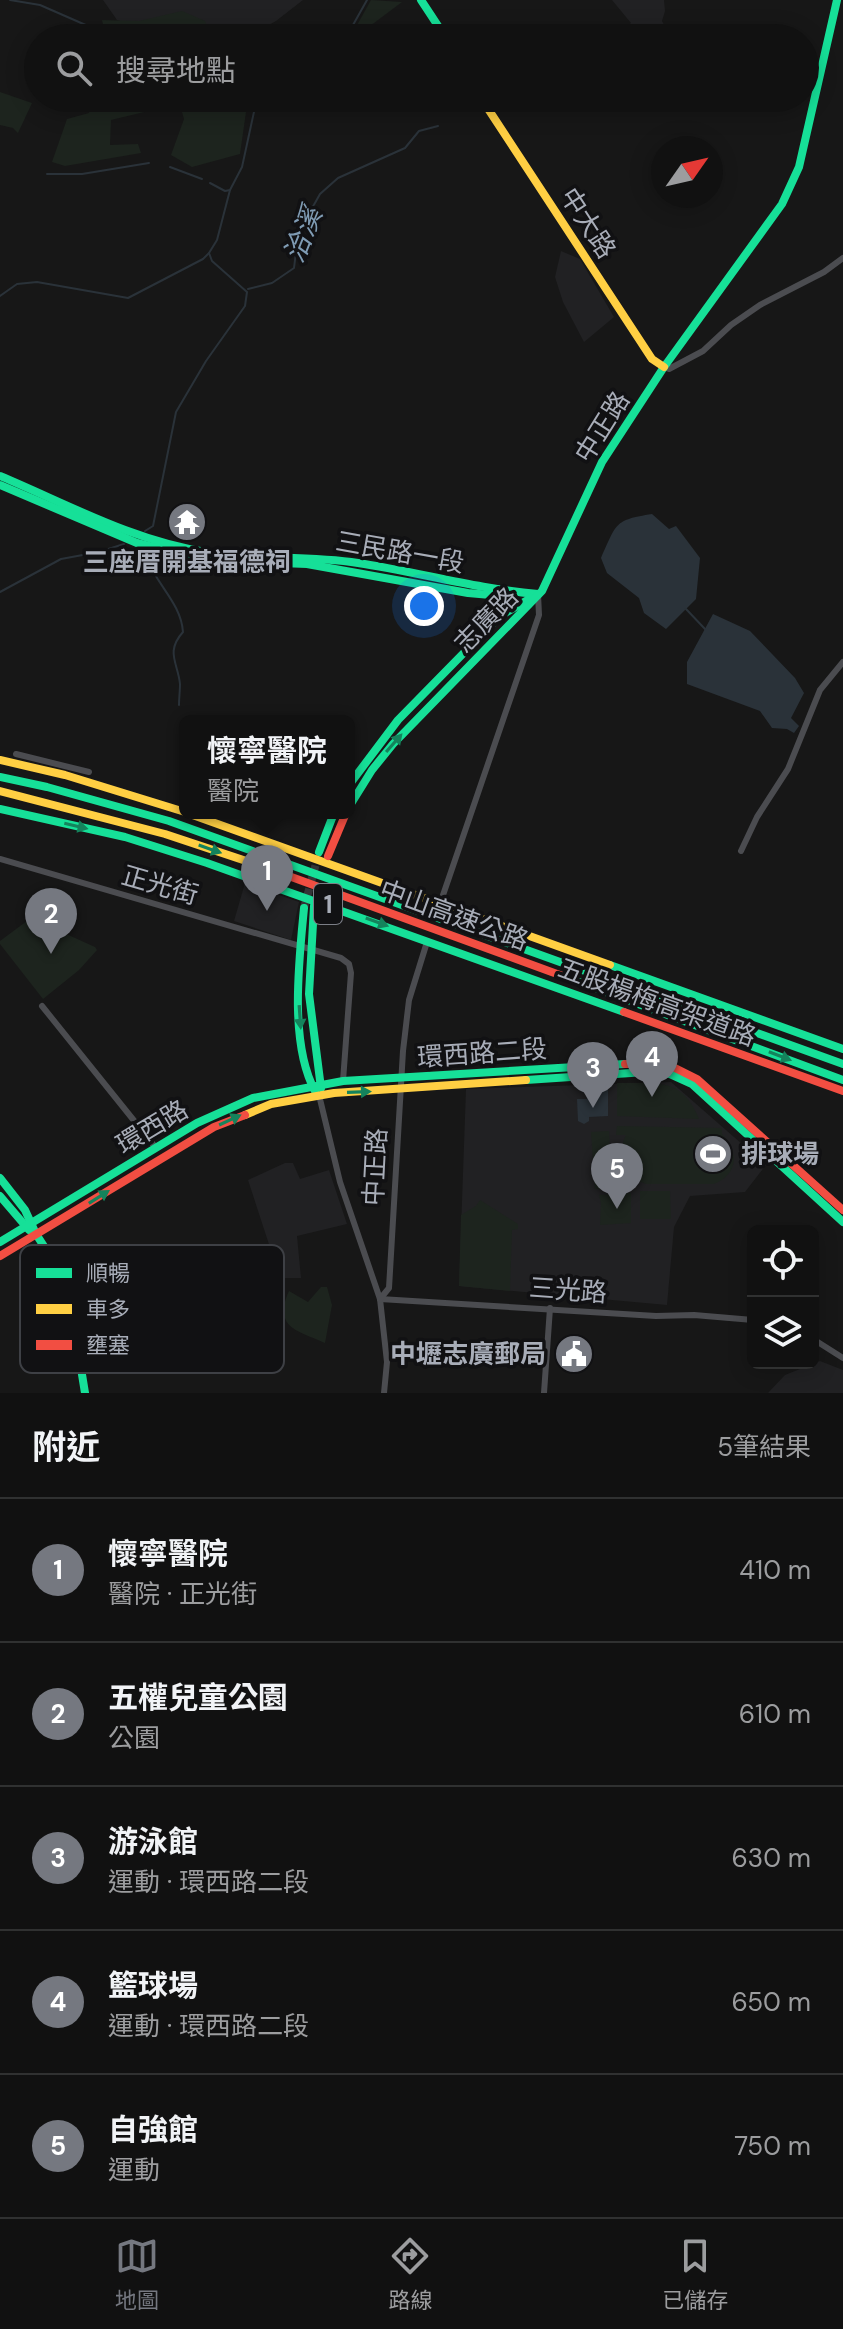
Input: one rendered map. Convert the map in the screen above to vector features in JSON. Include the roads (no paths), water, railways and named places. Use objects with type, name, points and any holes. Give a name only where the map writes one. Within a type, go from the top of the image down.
[{"type":"main road","points":[[421,0],[436,24]]},
{"type":"main road","name":"中正路","points":[[819,79],[837,0]]},
{"type":"main road","points":[[494,112],[664,367]]},
{"type":"main road","name":"中正路","points":[[538,594],[554,567],[600,466],[664,367],[765,230],[790,189],[799,167],[812,112]]},
{"type":"main road","name":"三民路一段","points":[[0,476],[140,539],[203,552],[309,556],[360,563],[510,593],[538,594]]},
{"type":"main road","name":"三民路一段","points":[[0,485],[204,560],[307,564],[506,598],[538,594]]},
{"type":"main road","name":"志廣路","points":[[355,777],[384,736],[500,616],[538,594]]},
{"type":"main road","name":"志廣路","points":[[355,797],[393,744],[538,594]]},
{"type":"main road","points":[[491,595],[500,606],[500,616]]},
{"type":"main road","name":"五股楊梅高架道路","points":[[0,760],[65,775],[179,811]]},
{"type":"main road","name":"中山高速公路","points":[[0,777],[169,821],[843,1064]]},
{"type":"main road","name":"中山高速公路","points":[[0,791],[165,834],[294,877],[843,1080]]},
{"type":"main road","name":"五股楊梅高架道路","points":[[0,809],[125,837],[207,863],[843,1091]]},
{"type":"main road","name":"五股楊梅高架道路","points":[[203,819],[843,1049]]},
{"type":"main road","points":[[332,819],[323,854],[343,819]]},
{"type":"main road","points":[[309,907],[311,1023],[322,1084],[319,1095],[310,1086],[301,1036],[299,947],[309,907]]},
{"type":"main road","name":"環西路二段","points":[[310,1086],[463,1072],[650,1062],[667,1064],[697,1079],[843,1210]]},
{"type":"main road","name":"環西路二段","points":[[319,1095],[646,1072],[670,1074],[692,1084],[843,1222]]},
{"type":"main road","name":"環西路","points":[[0,1242],[197,1123],[234,1105],[310,1086]]},
{"type":"main road","name":"環西路","points":[[0,1256],[237,1116],[271,1104],[319,1095]]},
{"type":"main road","points":[[0,1178],[25,1210],[28,1225]]},
{"type":"main road","points":[[0,1196],[43,1245]]},
{"type":"main road","points":[[82,1373],[85,1393]]},
{"type":"street","points":[[664,367],[669,369],[703,351],[731,325],[760,305],[824,272],[843,258]]},
{"type":"street","name":"中正路","points":[[442,898],[539,615],[538,594]]},
{"type":"street","points":[[741,851],[757,817],[788,769],[820,690],[843,662]]},
{"type":"street","points":[[16,754],[89,772]]},
{"type":"street","name":"正光街","points":[[0,859],[341,958],[349,964],[351,973],[343,1081]]},
{"type":"street","name":"中正路","points":[[384,1393],[387,1362],[380,1299],[389,1288],[400,1089],[409,1000],[427,942]]},
{"type":"street","points":[[42,1006],[162,1158]]},
{"type":"street","points":[[319,1095],[340,1182],[380,1299]]},
{"type":"street","name":"三光路","points":[[380,1299],[747,1319]]},
{"type":"street","points":[[544,1393],[550,1308]]},
{"type":"street","points":[[819,1343],[843,1358]]},
{"type":"waterway","points":[[10,0],[40,5],[83,24]]},
{"type":"waterway","points":[[354,24],[367,0]]},
{"type":"waterway","name":"洽溪","points":[[145,531],[153,526],[176,412],[206,361],[245,306],[247,292],[212,261],[209,253],[217,240],[230,190],[242,167],[254,112]]},
{"type":"waterway","name":"洽溪","points":[[248,289],[272,283],[294,268],[306,219],[320,194],[338,178],[405,148],[419,131],[438,126]]},
{"type":"waterway","name":"洽溪","points":[[47,174],[82,174],[149,163]]},
{"type":"waterway","name":"洽溪","points":[[170,167],[202,179]]},
{"type":"waterway","name":"洽溪","points":[[210,183],[225,191],[230,190]]},
{"type":"waterway","name":"洽溪","points":[[0,296],[17,284],[37,282],[128,298],[209,253]]},
{"type":"waterway","name":"洽溪","points":[[0,592],[61,559],[124,544]]},
{"type":"waterway","points":[[146,555],[181,621],[183,632],[174,652],[180,684],[179,705]]},
{"type":"waterway","points":[[686,609],[705,629]]},
{"type":"tunnel","points":[[304,908],[318,856]]},
{"type":"place","name":"三座厝開基福德祠","points":[[187,522]]},
{"type":"place","name":"懷寧醫院","points":[[267,911]]},
{"type":"place","name":"五權兒童公園","points":[[51,954]]},
{"type":"place","name":"籃球場","points":[[652,1097]]},
{"type":"place","name":"游泳館","points":[[593,1108]]},
{"type":"place","name":"排球場","points":[[713,1154]]},
{"type":"place","name":"自強館","points":[[617,1209]]},
{"type":"place","name":"中壢志廣郵局","points":[[574,1354]]}]
